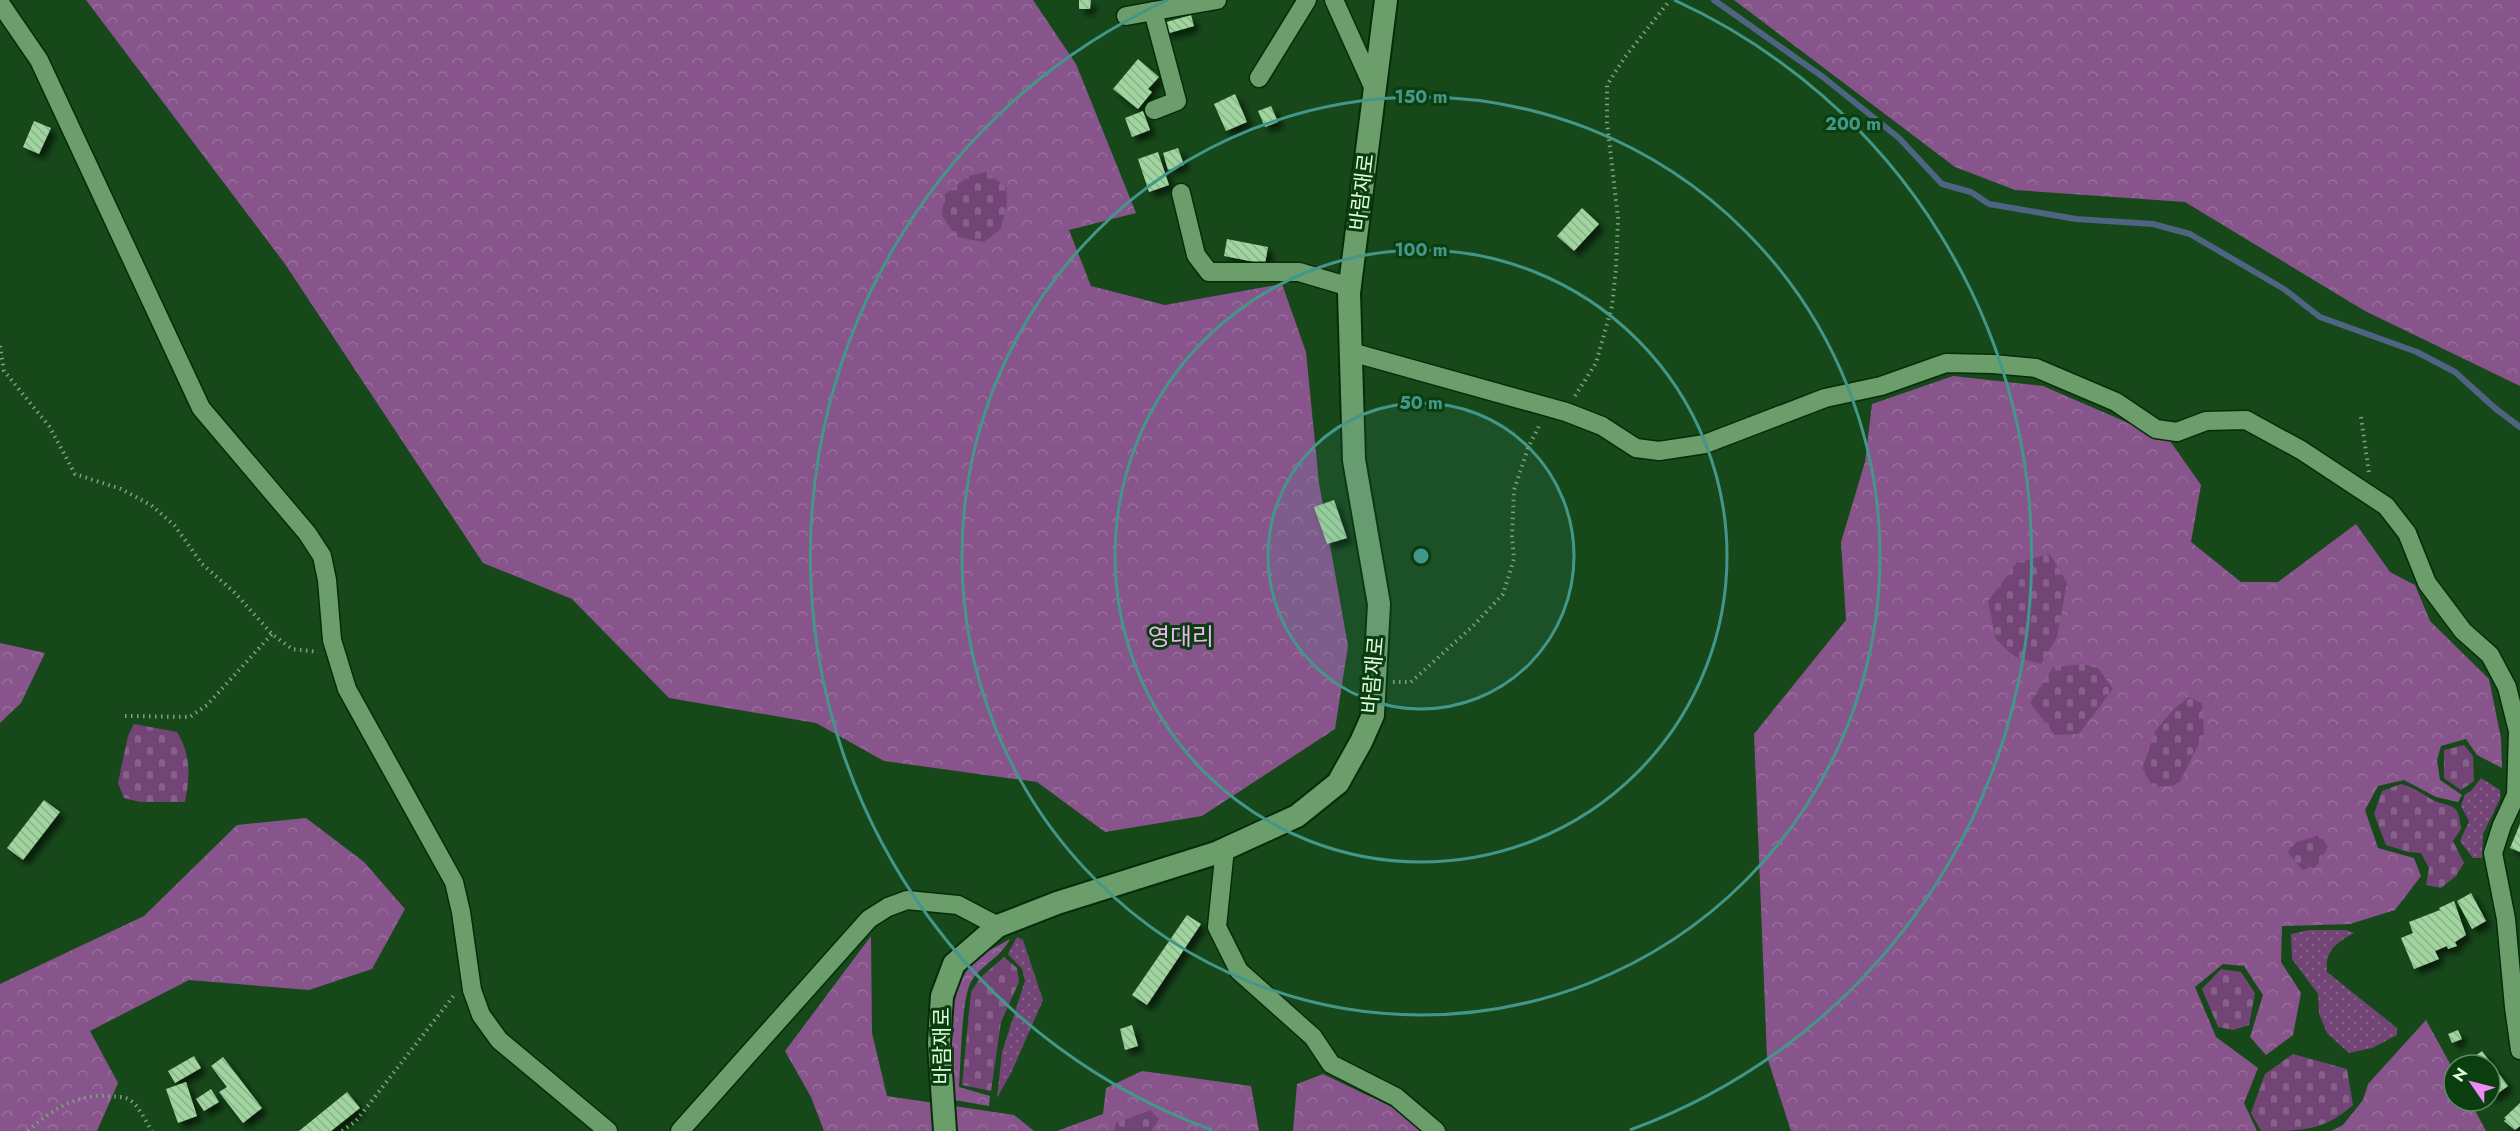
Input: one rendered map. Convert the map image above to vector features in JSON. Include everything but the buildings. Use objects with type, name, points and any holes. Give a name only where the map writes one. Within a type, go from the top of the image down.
[{"type":"street","points":[[1126,16],[1217,0]]},
{"type":"street","points":[[1259,78],[1307,0]]},
{"type":"street","points":[[1334,0],[1375,91]]},
{"type":"street","name":"바람재로","points":[[945,1131],[939,1043],[942,996],[954,964],[998,926],[1057,903],[1225,849],[1297,816],[1338,783],[1373,715],[1379,604],[1354,460],[1350,287],[1386,0]]},
{"type":"street","points":[[0,3],[39,60],[201,408],[306,533],[321,556],[327,580],[332,640],[347,689],[454,882],[472,990],[481,1015],[499,1040],[608,1131]]},
{"type":"street","points":[[1153,11],[1177,101],[1154,110]]},
{"type":"street","points":[[1181,193],[1196,255],[1209,272],[1299,272],[1350,287]]},
{"type":"street","points":[[1351,352],[1557,410],[1602,426],[1636,448],[1659,451],[1705,444],[1825,398],[1881,386],[1946,363],[2036,368],[2116,402],[2156,429],[2177,432],[2205,421],[2246,420],[2301,450],[2386,506],[2407,533],[2427,583],[2463,631],[2490,654],[2507,687],[2515,711],[2518,731],[2516,795],[2502,825],[2493,853],[2506,919],[2520,1050]]},
{"type":"street","points":[[1225,849],[1217,927],[1239,971],[1313,1037],[1331,1064],[1396,1096],[1436,1131]]},
{"type":"street","points":[[680,1131],[869,919],[888,907],[908,900],[958,905],[998,926]]},
{"type":"path","points":[[1374,682],[1411,682],[1473,626],[1503,594],[1514,559],[1512,536],[1514,489],[1528,448],[1596,363],[1612,306],[1618,218],[1607,122],[1607,85],[1670,0]]},
{"type":"path","points":[[0,346],[4,371],[49,426],[75,474],[121,489],[151,505],[175,526],[202,564],[234,592],[272,634],[292,649],[336,654]]},
{"type":"path","points":[[2361,417],[2372,496]]},
{"type":"path","points":[[125,716],[190,717],[207,705],[272,634]]},
{"type":"path","points":[[342,1131],[356,1121],[470,974]]},
{"type":"path","points":[[28,1131],[44,1117],[72,1101],[95,1095],[123,1097],[133,1102],[152,1131]]},
{"type":"green space","points":[[86,0],[1033,0],[1076,64],[1136,213],[1069,230],[1091,286],[1165,305],[1282,284],[1306,352],[1319,483],[1348,646],[1335,729],[1202,816],[1105,832],[1037,782],[884,761],[816,723],[669,698],[572,599],[483,563],[285,264]]},
{"type":"green space","points":[[1734,0],[2520,0],[2520,386],[2365,311],[2185,202],[2015,190],[1955,167]]},
{"type":"green space","points":[[986,172],[1006,187],[1007,203],[1001,229],[984,242],[957,237],[942,216],[944,195],[969,176]]},
{"type":"green space","points":[[1953,376],[2043,386],[2170,441],[2201,485],[2191,542],[2241,582],[2278,582],[2356,524],[2390,572],[2415,585],[2430,621],[2489,679],[2501,738],[2502,768],[2477,755],[2466,739],[2441,746],[2437,760],[2440,780],[2462,795],[2458,802],[2436,797],[2404,780],[2378,786],[2365,810],[2378,848],[2414,858],[2421,876],[2395,910],[2350,924],[2282,926],[2281,962],[2301,993],[2293,1035],[2266,1055],[2250,1037],[2263,995],[2244,966],[2223,964],[2195,987],[2216,1037],[2258,1068],[2244,1103],[2257,1131],[1791,1131],[1767,1057],[1754,734],[1846,620],[1841,542],[1865,462],[1872,404]]},
{"type":"green space","points":[[2050,554],[2067,583],[2057,637],[2041,664],[2014,656],[1996,640],[1988,601],[2017,562]]},
{"type":"green space","points":[[0,643],[45,653],[21,703],[0,723]]},
{"type":"green space","points":[[2083,664],[2098,668],[2113,689],[2079,734],[2055,735],[2030,703],[2053,667]]},
{"type":"green space","points":[[2188,697],[2202,703],[2204,734],[2178,785],[2153,787],[2142,769],[2155,731]]},
{"type":"green space","points":[[134,724],[177,732],[187,757],[188,784],[185,802],[140,802],[124,798],[118,783],[128,736]]},
{"type":"green space","points":[[2464,745],[2473,756],[2474,781],[2461,790],[2444,778],[2444,750]]},
{"type":"green space","points":[[2481,778],[2500,790],[2500,799],[2483,834],[2482,858],[2473,858],[2460,841],[2469,821],[2461,806],[2465,794],[2471,791]]},
{"type":"green space","points":[[2401,784],[2453,807],[2458,813],[2461,829],[2453,841],[2464,863],[2456,876],[2441,888],[2426,885],[2429,868],[2421,853],[2408,852],[2386,845],[2374,814],[2382,791]]},
{"type":"green space","points":[[306,818],[364,862],[405,909],[372,969],[309,990],[189,980],[90,1031],[118,1083],[97,1131],[0,1131],[0,984],[144,916],[237,825]]},
{"type":"green space","points":[[2320,835],[2328,847],[2316,867],[2302,870],[2287,851],[2297,842]]},
{"type":"green space","points":[[2309,930],[2346,930],[2354,933],[2333,948],[2328,958],[2327,972],[2397,1028],[2397,1035],[2372,1048],[2349,1053],[2327,1033],[2319,1014],[2318,994],[2292,959],[2291,934]]},
{"type":"green space","points":[[871,936],[872,1033],[887,1096],[1014,1115],[1034,1131],[824,1131],[811,1097],[785,1051]]},
{"type":"green space","points":[[1017,937],[1023,940],[1043,1000],[1012,1071],[997,1098],[1002,1052],[1025,981],[1022,969],[1008,954]]},
{"type":"green space","points":[[1010,939],[1002,951],[972,980],[968,988],[964,1015],[959,1087],[990,1096],[989,1106],[954,1100],[951,1046],[953,1009],[957,992],[964,976],[977,958]]},
{"type":"green space","points":[[1004,957],[1017,968],[1019,982],[1001,1022],[991,1091],[962,1085],[971,992],[980,978]]},
{"type":"green space","points":[[2221,969],[2241,972],[2255,993],[2249,1025],[2233,1030],[2218,1027],[2202,989]]},
{"type":"green space","points":[[2426,1020],[2444,1053],[2442,1053],[2442,1113],[2476,1113],[2486,1131],[2331,1131],[2343,1125],[2363,1100],[2368,1084]]},
{"type":"green space","points":[[2293,1054],[2347,1069],[2353,1105],[2322,1125],[2300,1130],[2261,1131],[2251,1113],[2265,1074]]},
{"type":"green space","points":[[1142,1071],[1251,1086],[1259,1131],[1057,1131],[1103,1114],[1106,1088]]},
{"type":"green space","points":[[1323,1074],[1394,1108],[1421,1131],[1293,1131],[1297,1084]]},
{"type":"green space","points":[[1150,1110],[1159,1119],[1151,1131],[1114,1131],[1116,1123]]},
{"type":"waterway","points":[[1714,0],[1823,77],[1899,138],[1942,184],[1971,192],[1989,204],[2076,219],[2153,224],[2190,234],[2284,289],[2320,317],[2417,352],[2455,372],[2520,427]]},
{"type":"district","name":"영대리","points":[[1181,637]]}]
